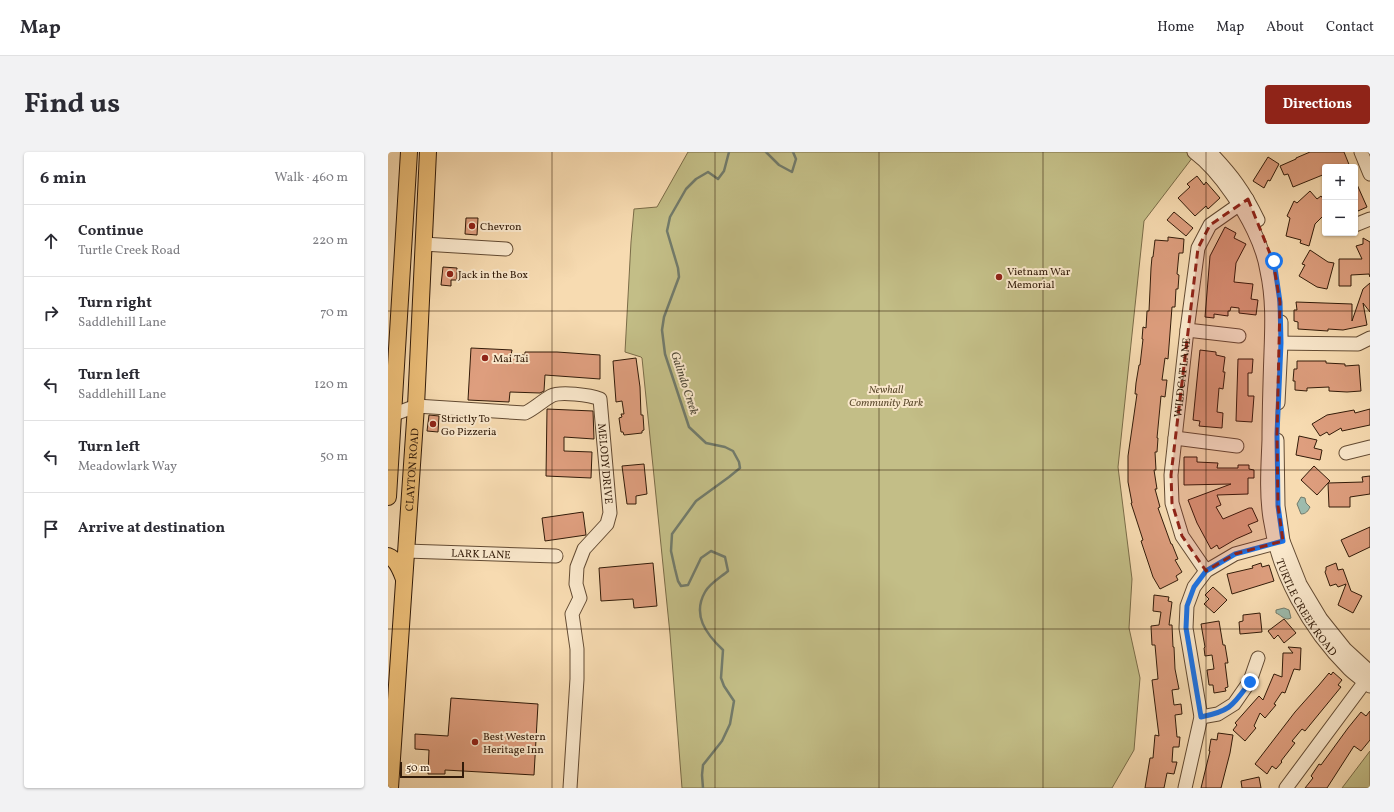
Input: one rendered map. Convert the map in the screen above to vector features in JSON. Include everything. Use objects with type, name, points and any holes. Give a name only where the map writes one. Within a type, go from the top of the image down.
[{"type":"main road","name":"CLAYTON ROAD","points":[[388,497],[391,393],[409,152]]},
{"type":"main road","name":"CLAYTON ROAD","points":[[390,788],[394,644],[404,578],[406,551],[416,406],[428,152]]},
{"type":"main road","points":[[388,556],[395,561],[404,578]]},
{"type":"street","name":"TURTLE CREEK ROAD","points":[[1194,152],[1212,166],[1244,201]]},
{"type":"street","name":"TURTLE CREEK ROAD","points":[[1210,152],[1229,171],[1244,201],[1267,269],[1270,290],[1272,335],[1276,343],[1267,487],[1270,519],[1279,542],[1300,584],[1321,619],[1369,680]]},
{"type":"street","points":[[1361,152],[1370,174]]},
{"type":"street","name":"WILDCAT LANE","points":[[1206,571],[1182,536],[1172,503],[1171,475],[1187,330],[1198,248],[1210,225],[1244,201]]},
{"type":"street","points":[[1358,225],[1370,219]]},
{"type":"street","points":[[423,244],[506,249]]},
{"type":"street","points":[[1187,330],[1239,336]]},
{"type":"street","points":[[1276,343],[1358,344],[1370,338]]},
{"type":"street","points":[[391,393],[416,406]]},
{"type":"street","name":"MELODY DRIVE","points":[[416,406],[525,414],[552,395],[562,393],[600,399],[610,513],[607,524],[584,549],[577,567],[576,584],[580,598],[572,614],[577,649],[577,679],[570,788]]},
{"type":"street","points":[[390,414],[416,406]]},
{"type":"street","points":[[1175,438],[1237,446]]},
{"type":"street","points":[[1346,453],[1370,447]]},
{"type":"street","points":[[1185,788],[1201,717],[1186,628],[1187,606],[1189,599],[1194,587],[1206,571],[1235,554],[1279,542]]},
{"type":"street","name":"LARK LANE","points":[[406,551],[556,556]]},
{"type":"street","points":[[1201,717],[1218,714],[1234,704],[1250,682],[1258,658]]},
{"type":"street","points":[[1286,788],[1369,680]]},
{"type":"highlighted area","points":[[1248,199],[1273,261],[1280,302],[1277,434],[1278,506],[1283,541],[1235,554],[1206,571],[1182,536],[1172,503],[1171,475],[1198,248],[1210,225]]},
{"type":"green space","name":"Newhall Community Park","points":[[688,152],[1196,153],[1144,221],[1118,467],[1132,579],[1129,628],[1140,678],[1134,750],[1112,788],[682,788],[670,634],[642,358],[625,352],[634,209],[657,207]]},
{"type":"green space","points":[[1370,751],[1370,788],[1342,788]]},
{"type":"shaded area","points":[[1301,497],[1305,498],[1306,503],[1310,507],[1307,512],[1301,514],[1297,504]]},
{"type":"shaded area","points":[[1284,608],[1289,610],[1291,618],[1285,618],[1276,613],[1276,610]]},
{"type":"building","points":[[1310,152],[1344,152],[1349,164],[1322,164],[1322,175],[1293,187],[1288,174],[1284,175],[1280,166]]},
{"type":"building","points":[[1268,157],[1279,164],[1270,181],[1268,180],[1264,188],[1253,181]]},
{"type":"building","points":[[1197,176],[1204,185],[1206,182],[1220,198],[1208,209],[1206,206],[1195,216],[1178,198],[1190,187],[1187,184]]},
{"type":"building","points":[[1358,187],[1367,207],[1358,211]]},
{"type":"building","points":[[1310,191],[1317,199],[1321,196],[1322,197],[1322,217],[1315,224],[1309,246],[1300,243],[1301,240],[1286,236],[1290,218],[1287,216],[1294,201],[1297,203]]},
{"type":"building","points":[[1174,212],[1193,228],[1186,236],[1167,220]]},
{"type":"building","name":"Chevron","points":[[466,218],[478,218],[477,235],[465,234]]},
{"type":"building","points":[[1225,227],[1236,233],[1234,238],[1246,244],[1236,263],[1234,282],[1253,284],[1251,299],[1258,300],[1256,315],[1239,313],[1239,308],[1231,307],[1230,311],[1228,311],[1228,316],[1214,314],[1214,318],[1205,317],[1210,256]]},
{"type":"building","points":[[1168,237],[1184,239],[1183,253],[1179,253],[1177,274],[1179,275],[1178,289],[1176,289],[1175,307],[1172,307],[1168,359],[1165,358],[1162,380],[1167,380],[1165,397],[1161,396],[1157,452],[1155,452],[1156,470],[1154,470],[1157,489],[1155,489],[1160,507],[1158,508],[1178,559],[1175,560],[1182,572],[1176,576],[1178,580],[1160,589],[1153,577],[1141,541],[1143,540],[1131,503],[1128,482],[1128,456],[1137,394],[1135,394],[1140,365],[1143,327],[1146,328],[1147,311],[1149,311],[1151,268],[1155,240],[1168,241]]},
{"type":"building","points":[[1363,238],[1370,242],[1370,277],[1369,274],[1351,275],[1351,286],[1339,286],[1339,259],[1362,259],[1356,246],[1363,244]]},
{"type":"building","points":[[1310,250],[1328,262],[1334,263],[1327,289],[1317,287],[1299,276],[1305,265],[1302,264]]},
{"type":"building","name":"Jack in the Box","points":[[443,267],[457,268],[457,280],[451,280],[451,286],[441,285]]},
{"type":"building","points":[[1370,283],[1370,312],[1363,303],[1367,325],[1343,330],[1328,329],[1328,331],[1298,329],[1298,322],[1294,321],[1294,310],[1297,310],[1296,302],[1352,304],[1352,321],[1363,289]]},
{"type":"building","points":[[471,348],[512,350],[511,355],[525,355],[525,352],[557,352],[600,355],[600,379],[545,375],[544,391],[540,393],[510,392],[509,402],[468,400]]},
{"type":"building","points":[[1200,350],[1216,352],[1216,355],[1225,357],[1223,389],[1219,388],[1217,412],[1223,413],[1222,428],[1199,426],[1200,421],[1193,420]]},
{"type":"building","points":[[636,358],[640,387],[641,415],[643,415],[644,430],[642,433],[624,435],[623,432],[621,432],[619,418],[622,417],[621,414],[624,414],[622,401],[616,402],[613,361]]},
{"type":"building","points":[[1238,359],[1253,359],[1252,373],[1248,373],[1248,396],[1254,396],[1252,422],[1236,421]]},
{"type":"building","points":[[1297,361],[1326,361],[1326,363],[1345,364],[1345,366],[1359,365],[1361,391],[1329,391],[1329,387],[1307,388],[1307,391],[1295,390],[1295,381],[1293,381],[1294,369],[1297,369]]},
{"type":"building","points":[[547,409],[593,411],[594,439],[564,437],[564,451],[592,452],[591,478],[546,476]]},
{"type":"building","points":[[1370,409],[1370,425],[1342,431],[1341,428],[1329,435],[1327,432],[1320,436],[1312,424],[1327,415],[1354,410],[1355,413]]},
{"type":"building","name":"Strictly To Go Pizzeria","points":[[429,415],[439,416],[438,432],[427,431]]},
{"type":"building","points":[[1299,436],[1317,440],[1314,448],[1322,450],[1320,460],[1296,455]]},
{"type":"building","points":[[1184,457],[1197,457],[1197,462],[1218,463],[1217,468],[1238,468],[1238,465],[1249,465],[1249,469],[1254,470],[1254,478],[1248,478],[1248,494],[1217,495],[1221,505],[1216,507],[1223,519],[1252,508],[1258,521],[1248,525],[1252,532],[1219,549],[1217,545],[1211,549],[1197,523],[1188,500],[1231,484],[1184,485]]},
{"type":"building","points":[[644,464],[647,494],[636,496],[636,504],[627,504],[622,466]]},
{"type":"building","points":[[1314,466],[1330,481],[1317,495],[1301,480]]},
{"type":"building","points":[[1370,476],[1370,494],[1350,497],[1350,507],[1329,507],[1328,483],[1363,482],[1362,477]]},
{"type":"building","points":[[583,512],[586,535],[545,541],[542,518]]},
{"type":"building","points":[[1370,527],[1370,547],[1349,557],[1341,540]]},
{"type":"building","points":[[653,563],[657,606],[634,608],[633,599],[601,601],[599,568]]},
{"type":"building","points":[[1261,563],[1262,567],[1269,565],[1274,581],[1232,594],[1227,574],[1253,568],[1252,566]]},
{"type":"building","points":[[1336,563],[1338,570],[1343,569],[1351,591],[1362,596],[1353,613],[1338,605],[1346,584],[1338,587],[1336,584],[1330,586],[1325,572],[1326,567]]},
{"type":"building","points":[[1213,587],[1227,600],[1214,613],[1204,604],[1209,599],[1205,595]]},
{"type":"building","points":[[1154,595],[1169,597],[1168,601],[1172,602],[1169,625],[1172,625],[1175,669],[1179,689],[1172,690],[1174,705],[1181,704],[1182,714],[1175,715],[1177,737],[1180,737],[1179,747],[1173,747],[1172,762],[1177,762],[1174,774],[1167,773],[1164,788],[1145,788],[1150,758],[1153,758],[1155,735],[1159,736],[1152,680],[1158,679],[1155,645],[1152,645],[1151,626],[1159,625],[1161,612],[1153,611]]},
{"type":"building","points":[[1260,613],[1262,632],[1240,634],[1239,622],[1243,621],[1243,615]]},
{"type":"building","points":[[1284,619],[1296,633],[1284,643],[1278,635],[1274,639],[1268,631]]},
{"type":"building","points":[[1219,621],[1228,663],[1225,663],[1228,687],[1225,688],[1226,691],[1214,693],[1213,685],[1209,685],[1207,670],[1214,669],[1212,655],[1205,656],[1201,624]]},
{"type":"building","points":[[1288,647],[1301,648],[1300,670],[1294,669],[1285,693],[1282,692],[1274,704],[1276,705],[1265,718],[1260,713],[1254,726],[1256,728],[1245,741],[1233,730],[1237,725],[1235,723],[1259,696],[1263,700],[1274,674],[1282,677],[1283,653],[1293,653]]},
{"type":"building","points":[[1333,672],[1342,680],[1338,685],[1341,687],[1305,731],[1302,729],[1292,741],[1295,743],[1281,761],[1282,762],[1276,769],[1272,766],[1267,774],[1255,764],[1295,712],[1329,673],[1331,675]]},
{"type":"building","name":"Best Western Heritage Inn","points":[[451,698],[538,704],[534,775],[445,770],[445,774],[428,774],[429,750],[415,749],[415,734],[448,736]]},
{"type":"building","points":[[1370,711],[1370,740],[1361,751],[1354,746],[1327,788],[1305,788],[1313,778],[1311,776],[1319,764],[1321,765],[1361,712],[1366,716]]},
{"type":"building","points":[[1218,733],[1233,735],[1221,788],[1201,788],[1210,751],[1211,739],[1217,740]]},
{"type":"building","points":[[1259,777],[1261,788],[1242,788],[1241,781]]},
{"type":"waterway","name":"Galindo Creek","points":[[703,788],[703,765],[722,741],[730,724],[734,701],[724,686],[721,678],[723,650],[706,631],[700,616],[701,600],[712,583],[728,571],[725,557],[711,551],[701,558],[688,585],[681,586],[678,581],[671,551],[672,534],[696,501],[740,468],[739,462],[733,451],[725,447],[706,443],[689,427],[665,354],[662,330],[664,317],[679,277],[678,268],[667,231],[670,217],[686,189],[696,179],[708,172],[718,179],[724,171],[729,152]]},
{"type":"waterway","name":"Galindo Creek","points":[[766,152],[779,165],[792,172],[796,159],[793,152]]},
{"type":"place","name":"Chevron","points":[[472,226]]},
{"type":"place","name":"Jack in the Box","points":[[450,274]]},
{"type":"place","name":"Vietnam War Memorial","points":[[999,277]]},
{"type":"place","name":"Mai Tai","points":[[485,358]]},
{"type":"place","name":"Strictly To Go Pizzeria","points":[[433,424]]},
{"type":"place","name":"Best Western Heritage Inn","points":[[475,742]]},
{"type":"route","points":[[1250,682],[1234,704],[1218,714],[1201,717],[1186,628],[1187,606],[1194,587],[1206,571],[1235,554],[1283,541],[1278,506],[1277,434],[1281,343],[1280,302],[1274,261]]}]
